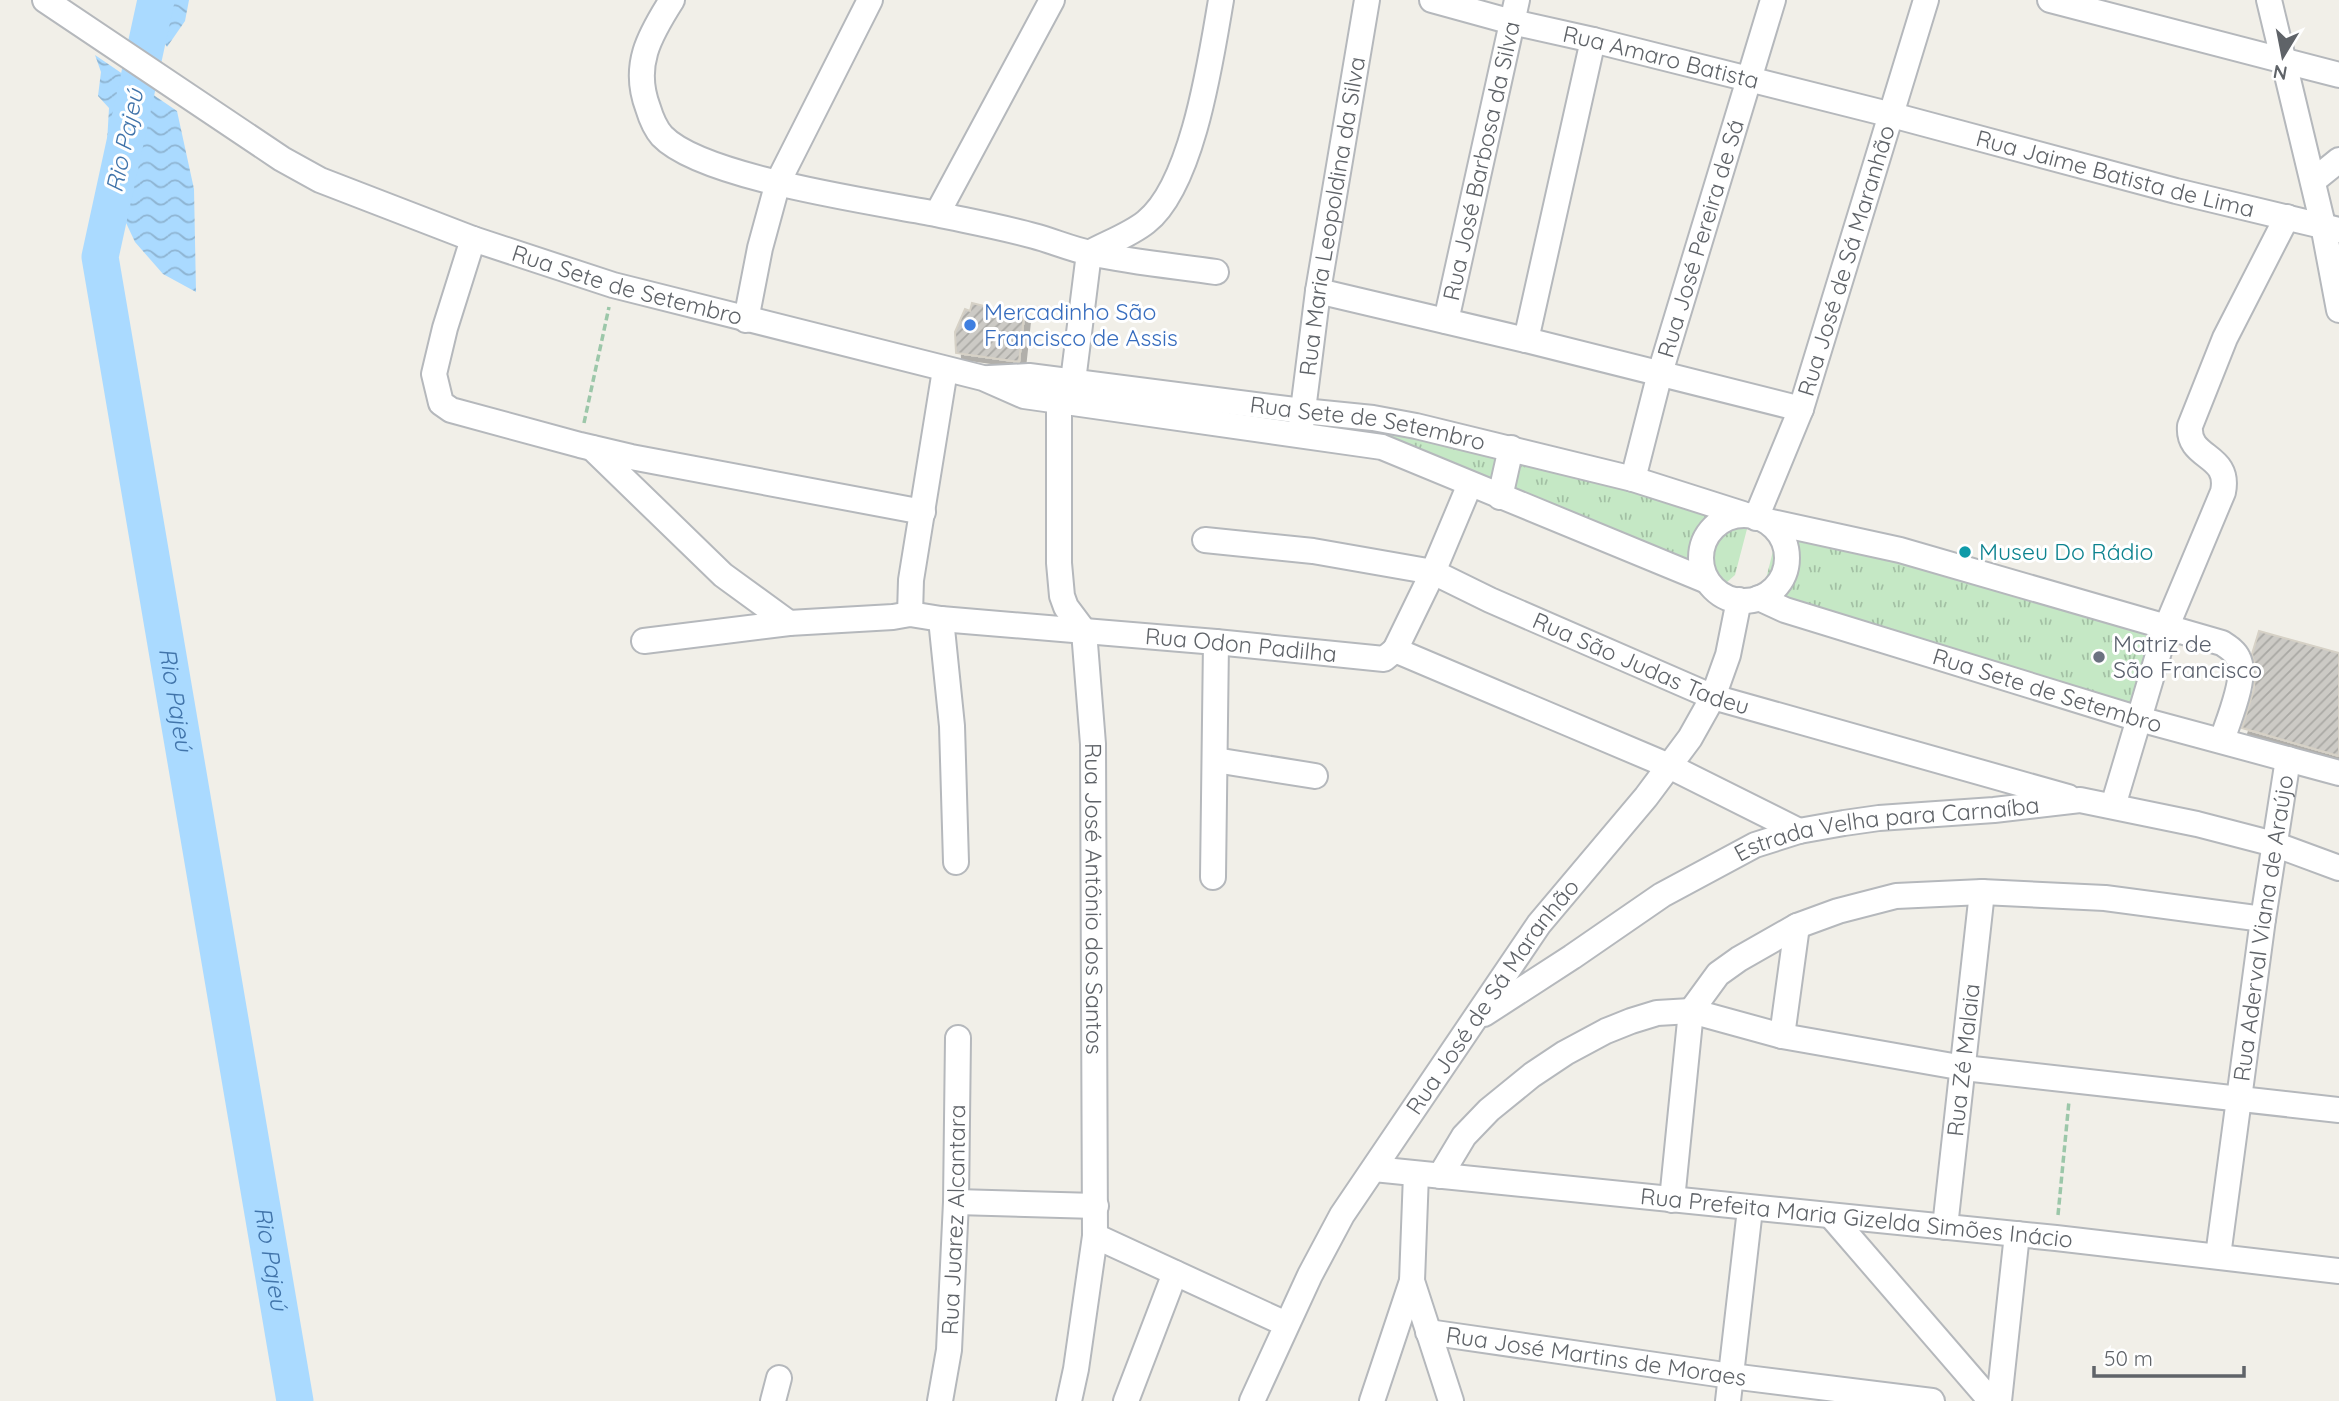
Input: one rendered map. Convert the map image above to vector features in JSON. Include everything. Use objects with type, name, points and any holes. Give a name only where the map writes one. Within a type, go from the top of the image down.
[{"type":"street","name":"Rua Sete de Setembro","points":[[45,0],[282,159],[320,180],[473,239],[613,285],[983,378],[1024,396],[1059,402],[1302,423],[1373,418],[1511,448],[1633,479],[1755,518],[1900,550],[2222,643],[2238,656],[2241,666],[2240,680],[2222,740]]},
{"type":"street","points":[[672,0],[644,54],[640,80],[643,96],[656,128],[678,149],[730,170],[778,182],[1032,235],[1089,253],[1216,272]]},
{"type":"street","points":[[746,320],[760,248],[778,182],[870,0]]},
{"type":"street","points":[[937,215],[1052,0]]},
{"type":"street","points":[[1089,253],[1146,222],[1174,186],[1189,152],[1221,0]]},
{"type":"street","name":"Rua Maria Leopoldina da Silva","points":[[1302,423],[1318,291],[1367,0]]},
{"type":"street","name":"Rua Amaro Batista","points":[[1432,0],[1514,11],[1593,40],[1892,115]]},
{"type":"street","name":"Rua José Pereira de Sá","points":[[1633,479],[1660,373],[1773,0]]},
{"type":"street","name":"Rua José de Sá Maranhão","points":[[1755,518],[1801,409],[1926,0]]},
{"type":"street","points":[[2050,0],[2339,75]]},
{"type":"street","points":[[2269,0],[2286,61],[2313,181],[2331,228],[2339,310]]},
{"type":"street","name":"Rua José Barbosa da Silva","points":[[1446,321],[1514,11]]},
{"type":"street","points":[[1526,340],[1593,40]]},
{"type":"street","name":"Rua Jaime Batista de Lima","points":[[1892,115],[2176,191],[2331,228]]},
{"type":"street","points":[[2313,181],[2339,160]]},
{"type":"street","points":[[2113,806],[2166,628],[2223,492],[2225,476],[2219,464],[2192,442],[2190,425],[2225,338],[2287,216]]},
{"type":"street","points":[[473,239],[433,374],[441,403],[451,410],[586,447],[923,512]]},
{"type":"street","points":[[1073,382],[1089,253]]},
{"type":"street","points":[[1318,291],[1801,409]]},
{"type":"street","points":[[911,614],[911,580],[945,370]]},
{"type":"street","name":"Rua Sete de Setembro","points":[[983,378],[1029,376],[1073,382],[1302,423],[1382,447],[1707,580]]},
{"type":"street","name":"Rua José Antônio dos Santos","points":[[1059,402],[1059,563],[1062,596],[1066,607],[1084,631],[1093,744],[1095,1236],[1069,1401]]},
{"type":"street","points":[[1368,444],[1373,418]]},
{"type":"street","points":[[586,447],[723,575],[789,623]]},
{"type":"street","points":[[1500,497],[1511,448]]},
{"type":"street","points":[[1470,484],[1433,572],[1395,650],[1669,766],[1799,831]]},
{"type":"street","points":[[1730,517],[1755,518],[1781,534],[1787,552],[1785,571],[1775,588],[1749,599],[1721,594],[1707,580],[1701,562],[1703,543],[1713,527],[1730,517]]},
{"type":"street","name":"Rua São Judas Tadeu","points":[[1205,540],[1313,551],[1433,572],[1490,600],[1713,697],[2080,800]]},
{"type":"street","name":"Rua Sete de Setembro","points":[[1749,599],[2139,719],[2339,773]]},
{"type":"street","name":"Rua José de Sá Maranhão","points":[[1252,1401],[1286,1324],[1342,1215],[1539,924],[1646,797],[1690,738],[1713,697],[1749,599]]},
{"type":"street","name":"Rua Odon Padilha","points":[[644,641],[789,623],[911,614],[1384,659],[1395,650]]},
{"type":"street","points":[[942,619],[952,726],[956,862]]},
{"type":"street","points":[[1213,877],[1216,642]]},
{"type":"street","name":"Rua Aderval Viana de Araújo","points":[[2218,1256],[2263,919],[2288,759]]},
{"type":"street","points":[[1215,760],[1315,776]]},
{"type":"street","name":"Estrada Velha para Carnaíba","points":[[1475,1020],[1662,895],[1755,845],[1799,831],[1878,818],[1994,810],[2080,800],[2176,819],[2274,845],[2339,868]]},
{"type":"street","points":[[1672,1200],[1691,1010],[1718,974],[1739,958],[1797,926],[1838,911],[1896,896],[1982,892],[2105,898],[2263,919]]},
{"type":"street","name":"Rua Zé Malaia","points":[[1945,1227],[1982,892]]},
{"type":"street","points":[[1782,1036],[1797,926]]},
{"type":"street","points":[[1372,1401],[1412,1281],[1428,1175],[1489,1110],[1532,1075],[1606,1031],[1657,1013],[1691,1010],[1782,1036],[1964,1068],[2339,1110]]},
{"type":"street","name":"Rua Juarez Alcantara","points":[[940,1401],[949,1350],[956,1202],[958,1038]]},
{"type":"street","name":"Rua Prefeita Maria Gizelda Simões Inácio","points":[[1374,1169],[2056,1238],[2339,1271]]},
{"type":"street","points":[[956,1202],[1096,1206]]},
{"type":"street","points":[[1728,1401],[1750,1209]]},
{"type":"street","points":[[1832,1217],[1991,1401]]},
{"type":"street","points":[[1999,1401],[2017,1234]]},
{"type":"street","points":[[1095,1236],[1286,1324]]},
{"type":"street","points":[[1126,1401],[1175,1273]]},
{"type":"street","points":[[1412,1281],[1451,1401]]},
{"type":"street","name":"Rua José Martins de Moraes","points":[[1428,1332],[1731,1376],[1932,1401]]},
{"type":"path","points":[[586,447],[613,285]]},
{"type":"path","points":[[2056,1238],[2072,1078]]},
{"type":"green space","points":[[1379,428],[1740,519],[1747,529],[1735,575],[1726,583],[1449,463],[1378,437]]},
{"type":"green space","points":[[1786,534],[2126,625],[2146,636],[2151,649],[2131,705],[1770,596],[1764,587],[1776,539]]},
{"type":"water","points":[[173,0],[189,0],[185,21],[167,47],[160,36]]},
{"type":"water","points":[[95,55],[177,111],[194,189],[196,292],[163,274],[135,242],[105,178],[109,108],[98,96],[101,72]]},
{"type":"building","points":[[972,303],[1024,316],[1019,362],[956,353],[955,332],[965,309],[970,311]]},
{"type":"building","points":[[2259,631],[2339,653],[2339,756],[2242,728],[2254,689],[2255,666],[2252,654]]},
{"type":"waterway","name":"Rio Pajeú","points":[[156,0],[100,257],[295,1401]]},
{"type":"place","name":"Mercadinho São Francisco de Assis","points":[[970,325]]},
{"type":"place","name":"Museu Do Rádio","points":[[1965,552]]},
{"type":"place","name":"Matriz de São Francisco","points":[[2099,657]]}]
